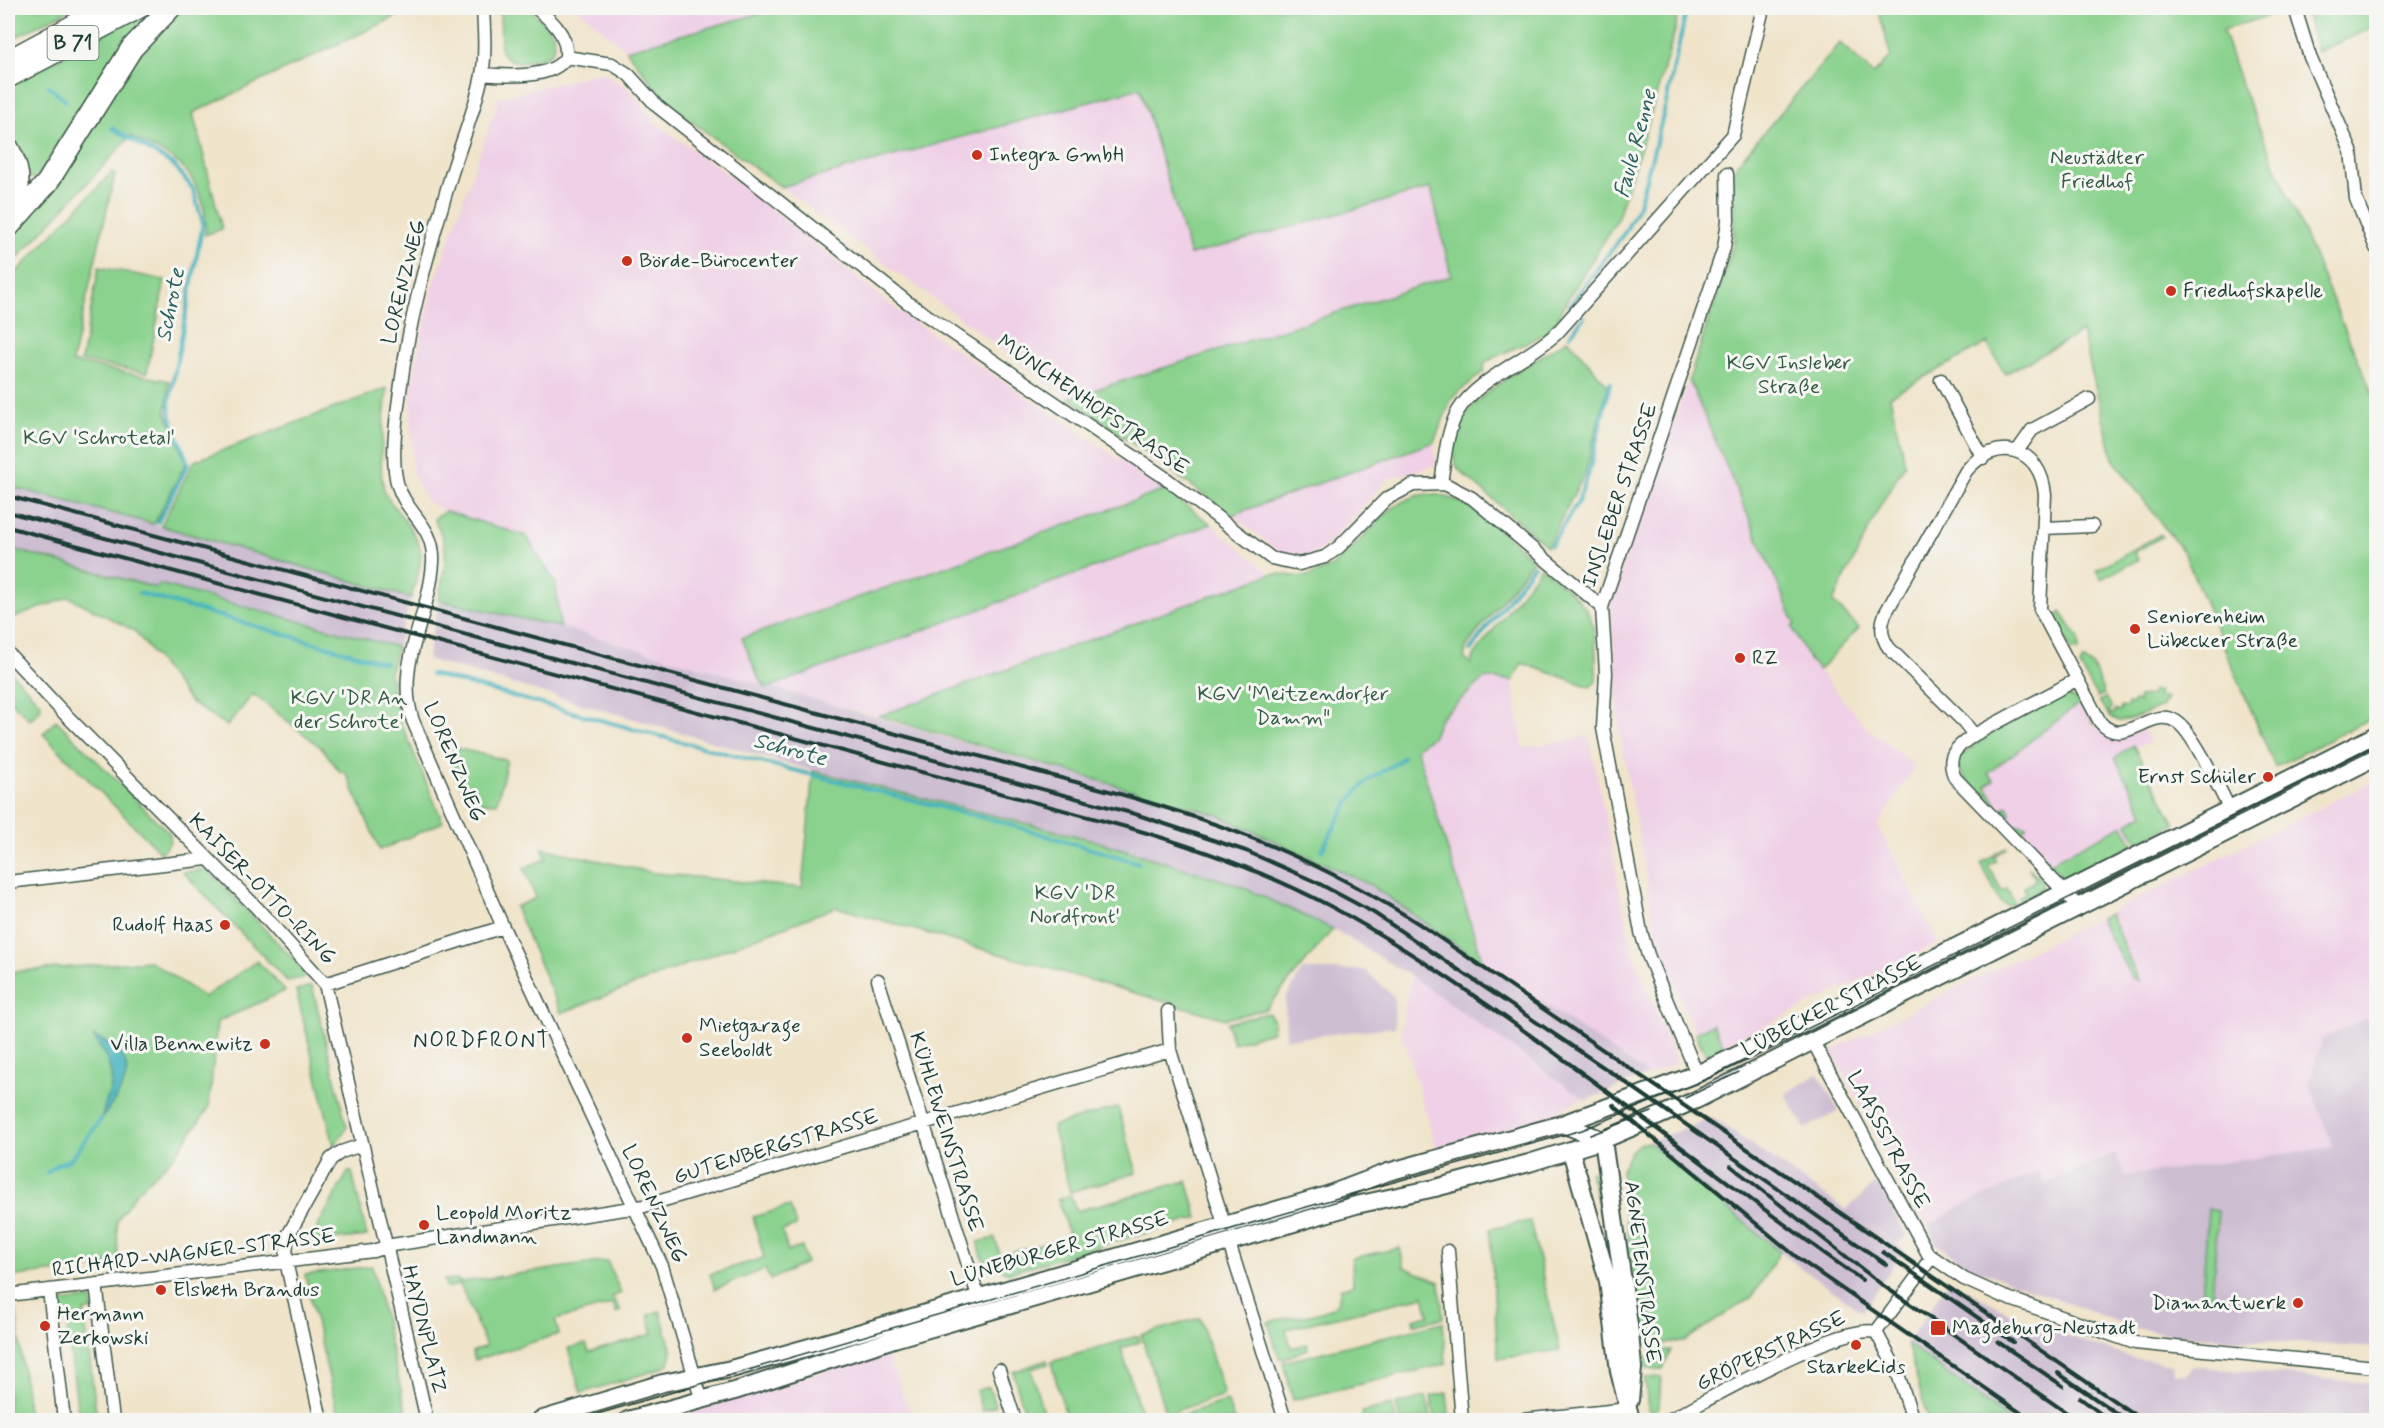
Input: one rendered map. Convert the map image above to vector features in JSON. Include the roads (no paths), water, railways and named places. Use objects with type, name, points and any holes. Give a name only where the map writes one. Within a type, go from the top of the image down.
[{"type":"highway","points":[[8,61],[85,8]]},
{"type":"highway","name":"B 71","points":[[8,61],[106,8]]},
{"type":"highway","name":"B 71","points":[[8,77],[138,8]]},
{"type":"highway","points":[[8,227],[47,183],[132,48],[170,8]]},
{"type":"highway","points":[[8,148],[19,178],[18,198],[8,222]]},
{"type":"main road","name":"LÜBECKER STRASSE","points":[[1592,1114],[1697,1074],[1803,1024],[2067,893],[2376,735]]},
{"type":"main road","name":"LÜBECKER STRASSE","points":[[1603,1140],[1692,1102],[2376,757]]},
{"type":"main road","points":[[1571,1150],[1592,1114]]},
{"type":"main road","name":"LÜNEBURGER STRASSE","points":[[540,1420],[663,1383],[838,1339],[1327,1195],[1388,1172],[1592,1114]]},
{"type":"main road","points":[[1562,1124],[1603,1140]]},
{"type":"main road","name":"LÜNEBURGER STRASSE","points":[[628,1420],[701,1398],[738,1390],[894,1339],[1356,1205],[1435,1188],[1603,1140]]},
{"type":"main road","name":"AGNETENSTRASSE","points":[[1603,1140],[1634,1368],[1630,1415]]},
{"type":"main road","name":"AGNETENSTRASSE","points":[[1571,1150],[1606,1272],[1619,1371],[1630,1415]]},
{"type":"street","name":"LORENZWEG","points":[[483,8],[482,74],[448,185],[414,314],[402,376],[396,468],[398,486],[425,528],[433,551],[431,579],[406,670],[408,704],[413,721],[503,927],[662,1266],[701,1398]]},
{"type":"street","points":[[482,74],[525,76],[554,68],[566,57],[566,45],[560,30],[536,8]]},
{"type":"street","points":[[1441,483],[1451,427],[1466,400],[1557,333],[1733,135],[1763,8]]},
{"type":"street","points":[[2297,15],[2310,57],[2351,152],[2356,199],[2376,248]]},
{"type":"street","name":"MÜNCHENHOFSTRASSE","points":[[566,57],[612,64],[628,74],[670,117],[907,302],[1148,465],[1271,558],[1299,564],[1320,559],[1339,548],[1393,494],[1413,485],[1441,483],[1457,488],[1472,498],[1602,607]]},
{"type":"street","name":"INSLEBER STRASSE","points":[[1697,1074],[1648,955],[1641,932],[1602,723],[1606,680],[1602,607],[1725,248],[1728,220],[1726,174]]},
{"type":"street","points":[[1941,380],[1983,458]]},
{"type":"street","points":[[2018,450],[2032,430],[2089,399]]},
{"type":"street","points":[[1974,735],[1965,722],[1889,648],[1884,640],[1882,626],[1886,614],[1966,471],[1983,458],[2003,449],[2018,450],[2028,456],[2044,484],[2040,609],[2100,722],[2110,731],[2128,731],[2161,718],[2178,722],[2186,731],[2230,810]]},
{"type":"street","points":[[2044,528],[2092,526]]},
{"type":"street","name":"KAISER-OTTO-RING","points":[[8,653],[256,907],[325,984],[385,1247]]},
{"type":"street","points":[[2076,680],[1974,735],[1952,754],[1950,765],[1954,778],[2078,906]]},
{"type":"street","points":[[8,882],[207,859]]},
{"type":"street","points":[[325,984],[503,927]]},
{"type":"street","name":"KÜHLEWEINSTRASSE","points":[[878,980],[978,1296]]},
{"type":"street","points":[[1168,1011],[1170,1050],[1224,1224]]},
{"type":"street","name":"LAASSSTRASSE","points":[[1812,1040],[1931,1258]]},
{"type":"street","name":"GUTENBERGSTRASSE","points":[[385,1247],[635,1208],[1170,1050]]},
{"type":"street","points":[[321,1420],[286,1261],[288,1237],[331,1160],[341,1152],[362,1145]]},
{"type":"street","points":[[1229,1243],[1285,1420]]},
{"type":"street","name":"RICHARD-WAGNER-STRASSE","points":[[8,1294],[385,1247]]},
{"type":"street","name":"HAYDNPLATZ","points":[[385,1247],[427,1420]]},
{"type":"street","points":[[1448,1251],[1462,1420]]},
{"type":"street","points":[[1931,1258],[1964,1279],[2002,1296],[2135,1343],[2376,1367]]},
{"type":"street","name":"GRÖPERSTRASSE","points":[[1669,1420],[1801,1353],[1850,1333],[1876,1332],[1931,1258]]},
{"type":"street","points":[[96,1284],[113,1420]]},
{"type":"street","points":[[49,1290],[64,1420]]},
{"type":"street","points":[[1876,1332],[1897,1371],[1913,1420]]},
{"type":"street","points":[[999,1370],[1015,1420]]},
{"type":"street","points":[[1522,1420],[1630,1415]]},
{"type":"water","points":[[93,1036],[120,1053],[127,1071],[119,1093],[102,1118],[110,1090],[111,1075],[101,1048]]},
{"type":"waterway","name":"Faule Renne","points":[[1569,306],[1625,232],[1639,205],[1664,112],[1687,8]]},
{"type":"waterway","name":"Schrote","points":[[48,86],[66,101]]},
{"type":"waterway","name":"Schrote","points":[[112,128],[174,165],[193,189],[203,223],[169,403],[171,418],[188,464],[158,522]]},
{"type":"waterway","name":"Faule Renne","points":[[1570,335],[1584,317]]},
{"type":"waterway","name":"Faule Renne","points":[[1551,545],[1578,502],[1589,472],[1610,383]]},
{"type":"waterway","name":"Faule Renne","points":[[1470,650],[1534,565]]},
{"type":"waterway","name":"Schrote","points":[[139,593],[385,663]]},
{"type":"waterway","name":"Schrote","points":[[431,674],[685,743],[997,821],[1139,863]]},
{"type":"waterway","name":"Faule Renne","points":[[1322,850],[1361,787],[1403,757]]},
{"type":"waterway","points":[[47,1173],[58,1164],[70,1160],[102,1118]]},
{"type":"tram line","points":[[577,1420],[1365,1190],[1582,1130],[1711,1077],[2376,744]]},
{"type":"tram line","points":[[1685,1098],[1739,1072]]},
{"type":"tram line","points":[[1590,1135],[1652,1112]]},
{"type":"railway","points":[[8,496],[1113,792],[1197,818],[1274,847],[1349,883],[1424,927],[2142,1420]]},
{"type":"railway","points":[[8,512],[1135,814],[1246,851],[1316,882],[1374,913],[1618,1077],[1887,1265]]},
{"type":"railway","points":[[8,527],[1130,828],[1206,852],[1256,871],[1348,916],[1448,978],[1534,1037],[1767,1212],[1862,1280]]},
{"type":"railway","points":[[1613,1105],[1799,1259],[2031,1420]]},
{"type":"railway","points":[[1731,1166],[1881,1284],[2077,1420]]},
{"type":"railway","points":[[1883,1252],[2013,1342]]},
{"type":"railway","points":[[1998,1342],[2063,1386]]},
{"type":"railway","points":[[2058,1373],[2126,1420]]},
{"type":"railway","points":[[2080,1398],[2109,1420]]},
{"type":"place","name":"Integra GmbH","points":[[977,155]]},
{"type":"place","name":"Börde-Bürocenter","points":[[627,261]]},
{"type":"place","name":"Friedhofskapelle","points":[[2171,291]]},
{"type":"place","name":"Seniorenheim Lübecker Straße","points":[[2135,629]]},
{"type":"place","name":"RZ","points":[[1740,658]]},
{"type":"place","name":"Ernst Schüler","points":[[2268,777]]},
{"type":"place","name":"Rudolf Haas","points":[[225,925]]},
{"type":"place","name":"Mietgarage Seeboldt","points":[[687,1038]]},
{"type":"place","name":"Villa Bennewitz","points":[[265,1044]]},
{"type":"place","name":"Leopold Moritz Landmann","points":[[424,1225]]},
{"type":"place","name":"Elsbeth Brandus","points":[[161,1290]]},
{"type":"place","name":"Diamantwerk","points":[[2298,1303]]},
{"type":"place","name":"Hermann Zerkowski","points":[[45,1326]]},
{"type":"place","name":"Magdeburg-Neustadt","points":[[1938,1328]]},
{"type":"place","name":"StarkeKids","points":[[1856,1345]]},
{"type":"district","name":"NORDFRONT","points":[[482,1041]]},
{"type":"park label","name":"Neustädter Friedhof","points":[[2097,170]]},
{"type":"park label","name":"KGV Insleber Straße","points":[[1789,375]]},
{"type":"park label","name":"KGV 'Schrotetal'","points":[[99,438]]},
{"type":"park label","name":"KGV 'Meitzendorfer Damm\"","points":[[1293,706]]},
{"type":"park label","name":"KGV 'DR An der Schrote'","points":[[349,710]]},
{"type":"park label","name":"KGV 'DR Nordfront'","points":[[1075,905]]}]
